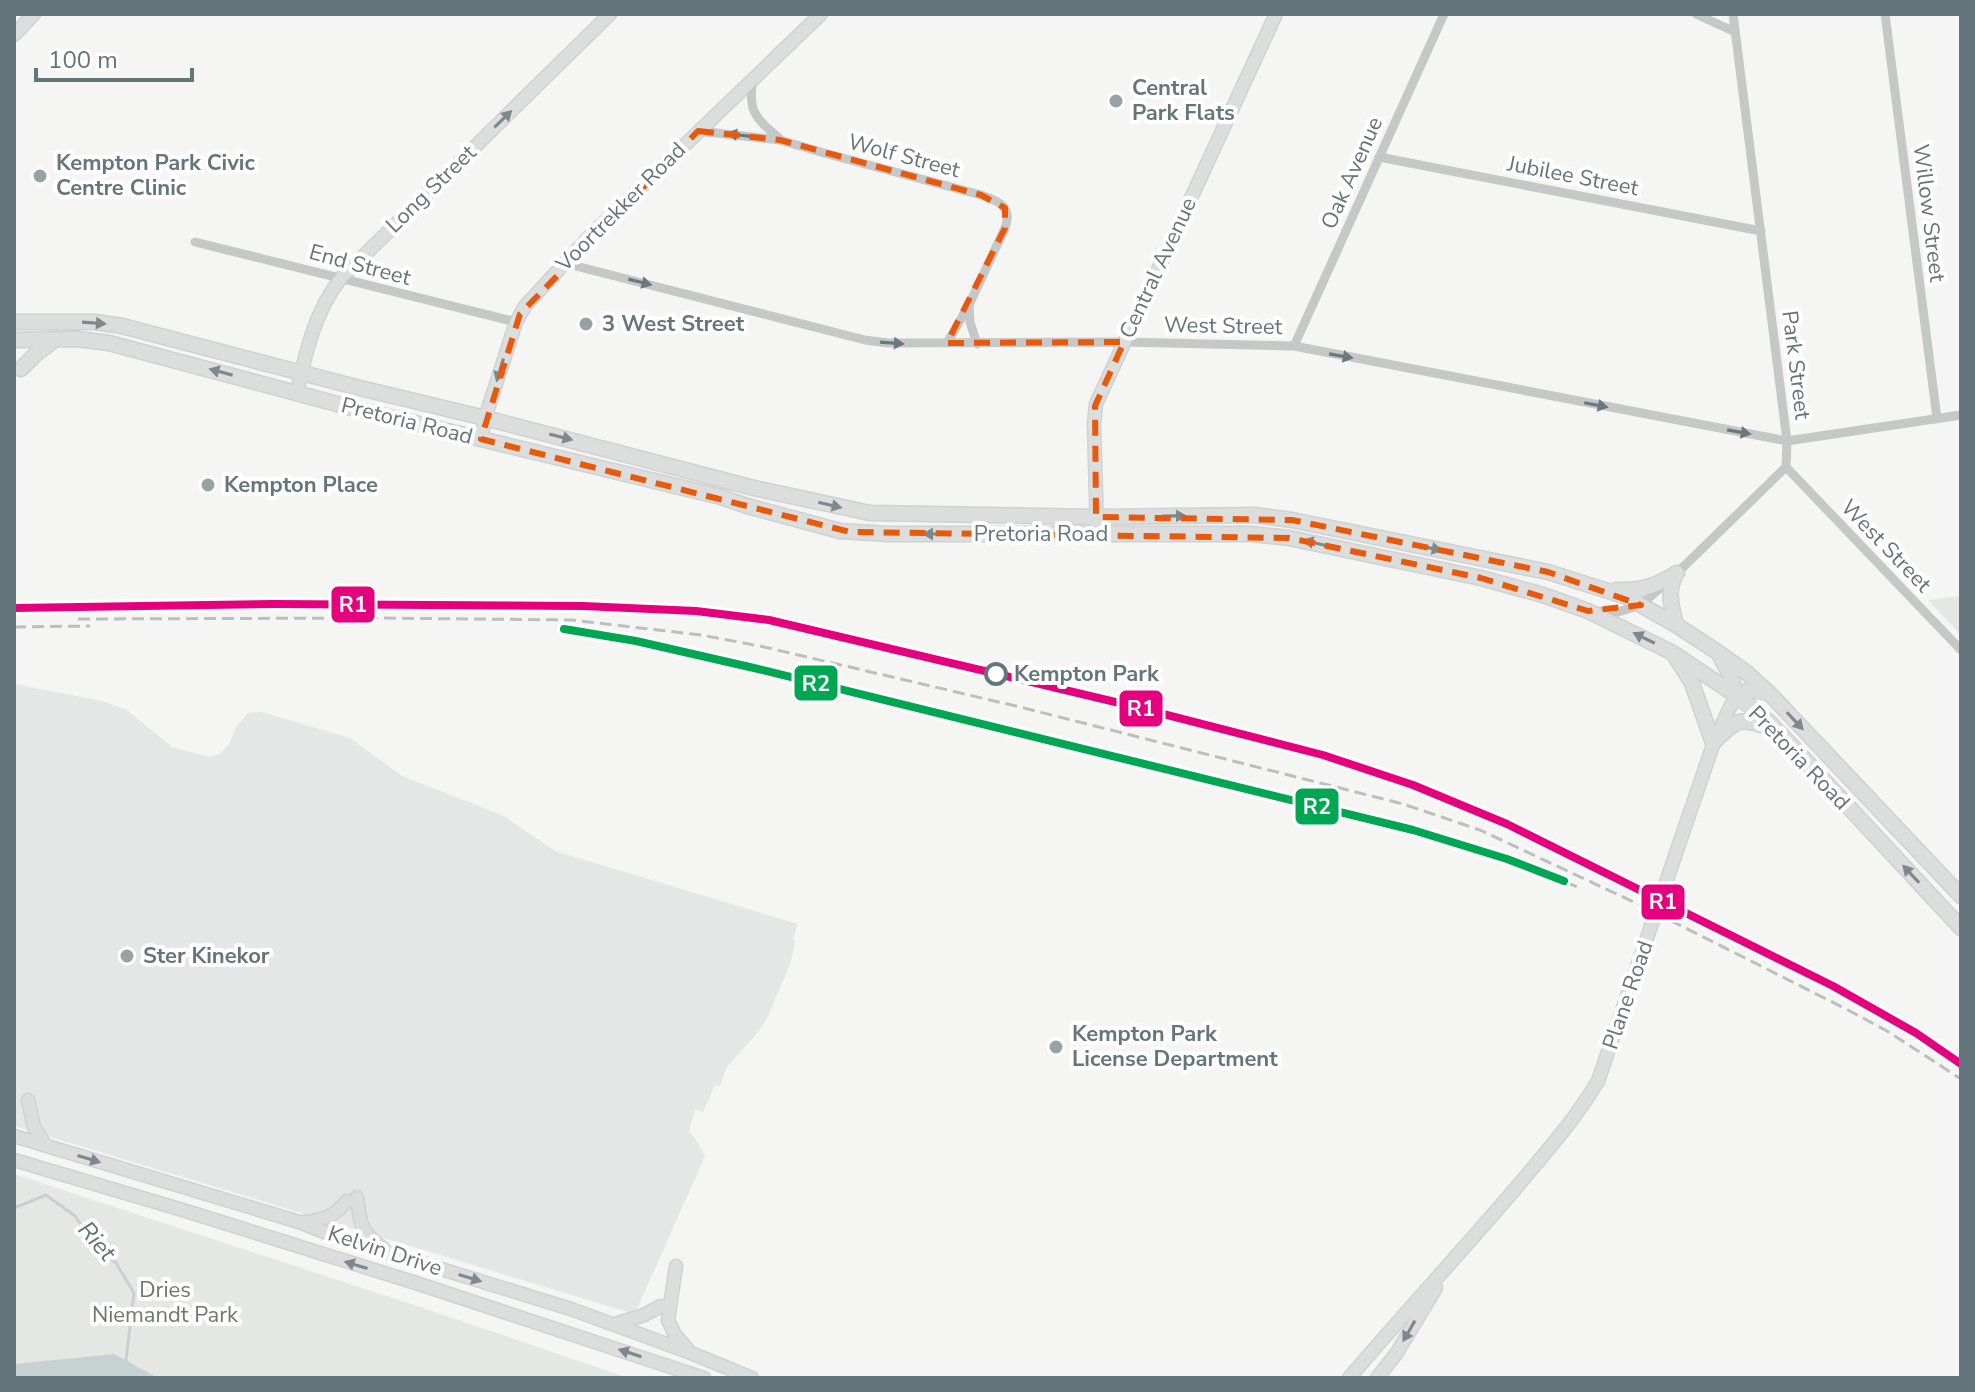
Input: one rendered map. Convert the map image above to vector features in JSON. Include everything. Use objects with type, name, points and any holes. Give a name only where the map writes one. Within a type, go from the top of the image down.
[{"type":"main road","name":"Pretoria Road","points":[[14,322],[95,322],[122,326],[754,488],[870,513],[1096,517],[1254,515],[1548,572],[1627,597],[1676,625],[1747,673],[1961,896]]},
{"type":"main road","points":[[21,369],[56,339]]},
{"type":"main road","name":"Pretoria Road","points":[[14,340],[77,339],[109,343],[352,408],[721,497],[840,531],[889,534],[1251,534],[1289,538],[1481,578],[1543,595],[1588,611],[1673,653],[1737,696],[1776,730],[1961,928]]},
{"type":"main road","points":[[1604,589],[1646,588],[1677,574]]},
{"type":"main road","points":[[1676,625],[1669,595],[1677,574]]},
{"type":"main road","points":[[1716,651],[1730,674],[1737,696],[1752,690],[1770,694]]},
{"type":"main road","points":[[1673,653],[1692,683],[1714,742],[1729,725],[1736,722],[1758,723],[1776,730]]},
{"type":"street","points":[[14,35],[34,14]]},
{"type":"street","name":"Long Street","points":[[297,392],[317,318],[325,300],[341,278],[610,14]]},
{"type":"street","name":"Oak Avenue","points":[[1294,346],[1444,14]]},
{"type":"street","points":[[1696,14],[1735,32]]},
{"type":"street","name":"Park Street","points":[[1733,14],[1787,441],[1786,467]]},
{"type":"street","name":"Willow Street","points":[[1885,14],[1937,418]]},
{"type":"street","name":"Voortrekker Road","points":[[481,439],[516,322],[525,306],[564,263],[818,15]]},
{"type":"street","name":"Central Avenue","points":[[1097,534],[1095,406],[1272,15]]},
{"type":"street","points":[[753,78],[752,108],[780,140]]},
{"type":"street","name":"Wolf Street","points":[[698,131],[780,140],[981,195],[998,203],[1005,208],[1008,219],[969,305]]},
{"type":"street","name":"Jubilee Street","points":[[1379,157],[1761,231]]},
{"type":"street","name":"End Street","points":[[195,242],[516,322]]},
{"type":"street","name":"West Street","points":[[564,263],[865,340],[914,345],[1124,342],[1294,346],[1787,441],[1961,415]]},
{"type":"street","points":[[947,343],[969,305]]},
{"type":"street","points":[[969,305],[970,322],[977,344]]},
{"type":"street","points":[[1588,611],[1618,612],[1641,605],[1786,467]]},
{"type":"street","name":"West Street","points":[[1786,467],[1961,650]]},
{"type":"street","name":"Plane Road","points":[[1349,1378],[1572,1122],[1598,1081],[1714,742],[1737,696]]},
{"type":"street","points":[[28,1100],[32,1121],[45,1145]]},
{"type":"street","name":"Kelvin Drive","points":[[14,1136],[299,1222],[337,1237],[615,1324],[752,1378]]},
{"type":"street","name":"Kelvin Drive","points":[[14,1160],[419,1284],[704,1378]]},
{"type":"street","points":[[299,1222],[325,1219],[352,1199],[364,1231],[389,1252]]},
{"type":"street","name":"Plane Road","points":[[1377,1378],[1396,1354],[1436,1288],[1487,1222]]},
{"type":"street","points":[[676,1266],[668,1320],[674,1333],[691,1353]]},
{"type":"street","points":[[615,1324],[632,1320],[661,1306]]},
{"type":"highlighted area","points":[[698,131],[780,140],[981,195],[1005,208],[1005,228],[947,343],[1124,342],[1095,406],[1096,517],[1292,520],[1548,572],[1641,605],[1588,611],[1481,578],[1289,538],[850,532],[481,439],[520,314]]},
{"type":"shaded area","points":[[14,684],[102,701],[127,710],[172,747],[210,757],[221,753],[229,744],[236,727],[248,713],[262,712],[350,738],[402,776],[502,815],[555,851],[798,924],[791,962],[767,1018],[727,1067],[720,1086],[715,1085],[703,1112],[695,1109],[689,1132],[705,1156],[637,1309],[628,1312],[14,1126]]},
{"type":"shaded area","points":[[114,1354],[158,1378],[14,1378],[14,1364]]},
{"type":"green space","points":[[1961,596],[1961,635],[1928,600]]},
{"type":"green space","name":"Dries Niemandt Park","points":[[14,1174],[420,1307],[629,1378],[14,1378]]},
{"type":"waterway","name":"Riet","points":[[14,1208],[46,1195],[75,1216],[95,1246],[116,1263],[134,1293],[128,1364]]},
{"type":"railway","points":[[14,608],[274,604],[583,606],[696,611],[769,620],[1128,705],[1323,755],[1413,785],[1507,824],[1833,986],[1916,1033],[1961,1064]]},
{"type":"railway","points":[[78,619],[572,620],[701,635],[760,646],[1020,707],[1403,804],[1480,830],[1638,904],[1848,1010],[1887,1031],[1961,1079]]},
{"type":"railway","points":[[14,627],[90,626]]},
{"type":"railway","points":[[590,632],[754,668],[1413,830],[1507,859],[1580,888]]},
{"type":"transit line","name":"R1","points":[[14,608],[274,604],[583,606],[696,611],[769,620],[1128,705],[1323,755],[1413,785],[1507,824],[1833,986],[1916,1033],[1961,1064]]},
{"type":"transit line","name":"R2","points":[[564,629],[636,641],[754,668],[1413,830],[1507,859],[1564,881]]},
{"type":"place","name":"Central Park Flats","points":[[1116,101]]},
{"type":"place","name":"Kempton Park Civic Centre Clinic","points":[[40,176]]},
{"type":"place","name":"3 West Street","points":[[586,324]]},
{"type":"place","name":"Kempton Place","points":[[208,485]]},
{"type":"place","name":"Kempton Park","points":[[996,674]]},
{"type":"place","name":"Ster Kinekor","points":[[127,956]]},
{"type":"place","name":"Kempton Park License Department","points":[[1056,1047]]}]
